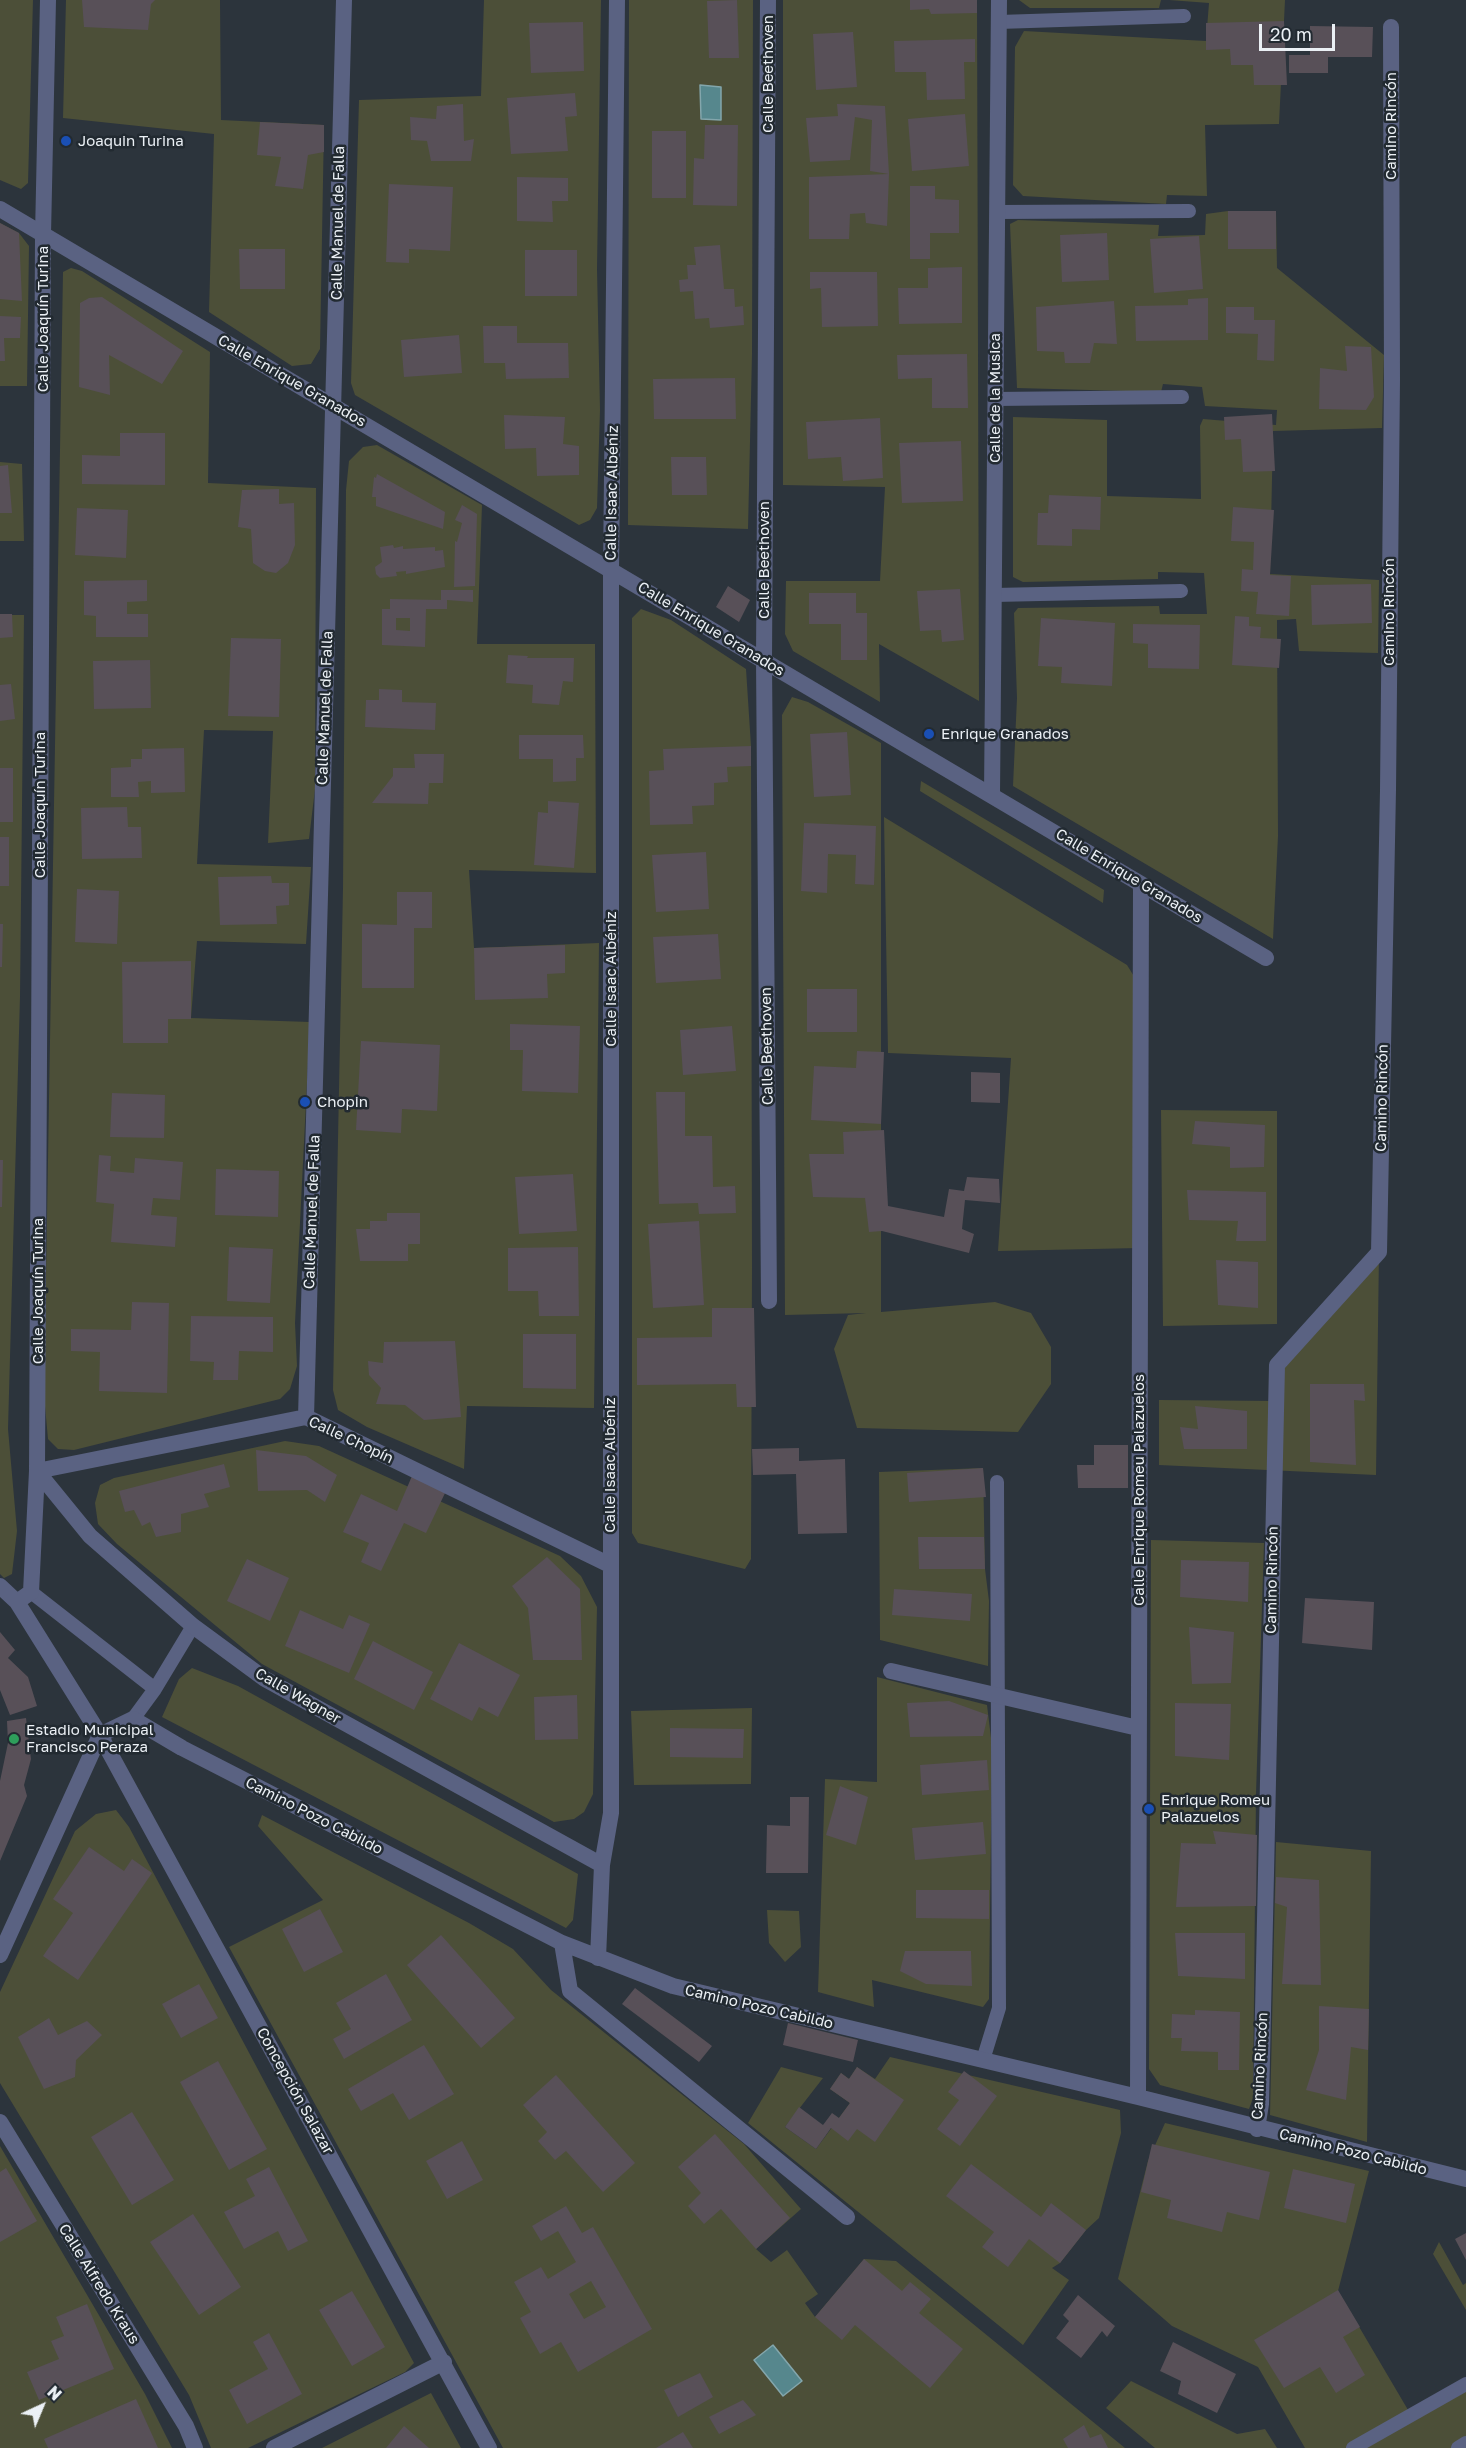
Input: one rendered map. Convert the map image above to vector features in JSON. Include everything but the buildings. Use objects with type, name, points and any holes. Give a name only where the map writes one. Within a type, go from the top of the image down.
[{"type":"street","name":"Calle Joaquín Turina","points":[[31,1592],[37,1471],[43,236],[48,0]]},
{"type":"street","name":"Calle Manuel de Falla","points":[[306,1417],[344,0]]},
{"type":"street","name":"Calle Isaac Albéniz","points":[[598,1958],[602,1865],[611,1812],[611,570],[617,0]]},
{"type":"street","name":"Calle Beethoven","points":[[768,0],[764,660],[769,1300]]},
{"type":"street","name":"Calle de la Musica","points":[[992,795],[999,0]]},
{"type":"street","name":"Camino Rincón","points":[[1257,2129],[1261,2104],[1277,1365],[1379,1252],[1388,790],[1392,379],[1390,27]]},
{"type":"street","name":"Calle Enrique Granados","points":[[0,209],[1266,958]]},
{"type":"street","name":"Calle Enrique Romeu Palazuelos","points":[[1138,2097],[1141,884]]},
{"type":"street","name":"Calle Chopín","points":[[37,1471],[306,1417],[610,1565]]},
{"type":"street","name":"Calle Wagner","points":[[37,1471],[90,1536],[193,1626],[265,1679],[602,1865]]},
{"type":"street","name":"Concepción Salazar","points":[[0,1586],[16,1602],[100,1735],[489,2448]]},
{"type":"street","points":[[16,1602],[31,1592]]},
{"type":"street","points":[[891,1671],[1138,1728]]},
{"type":"street","name":"Camino Pozo Cabildo","points":[[133,1719],[182,1748],[562,1943],[673,1986],[1138,2097],[1257,2129],[1466,2179]]},
{"type":"street","points":[[0,1955],[100,1735],[133,1719]]},
{"type":"street","points":[[562,1943],[570,1991],[848,2217]]},
{"type":"street","name":"Calle Alfredo Kraus","points":[[0,2122],[186,2426],[195,2448]]},
{"type":"street","points":[[274,2448],[444,2362]]},
{"type":"lane","points":[[999,22],[1184,16]]},
{"type":"lane","points":[[997,212],[1189,211]]},
{"type":"lane","points":[[995,399],[1182,397]]},
{"type":"lane","points":[[994,595],[1181,591]]},
{"type":"lane","points":[[983,2060],[999,2008],[997,1482]]},
{"type":"lane","points":[[31,1592],[155,1689]]},
{"type":"lane","points":[[133,1719],[155,1689],[193,1626]]},
{"type":"lane","points":[[1353,2448],[1466,2384]]},
{"type":"lane","points":[[1458,2448],[1466,2443]]},
{"type":"green space","points":[[0,0],[33,0],[28,183],[21,189],[0,180]]},
{"type":"green space","points":[[66,0],[220,0],[221,120],[324,125],[320,349],[311,364],[292,366],[209,312],[214,134],[63,118]]},
{"type":"green space","points":[[484,0],[601,0],[597,269],[600,410],[597,508],[590,520],[579,525],[355,395],[351,383],[359,100],[481,96]]},
{"type":"green space","points":[[629,0],[753,0],[752,354],[748,529],[628,525]]},
{"type":"green space","points":[[783,0],[977,0],[979,701],[879,644],[880,702],[793,651],[785,634],[786,581],[880,581],[885,487],[783,485]]},
{"type":"green space","points":[[1019,0],[1161,0],[1159,8],[1030,8]]},
{"type":"green space","points":[[1169,0],[1285,0],[1279,124],[1205,125],[1207,196],[1167,195],[1166,204],[1023,196],[1013,185],[1015,47],[1024,31],[1206,41],[1209,3]]},
{"type":"green space","points":[[1228,211],[1276,211],[1277,268],[1384,355],[1382,428],[1273,431],[1270,574],[1379,580],[1378,653],[1299,651],[1296,619],[1277,620],[1278,836],[1273,939],[1013,786],[1017,698],[1014,613],[1018,608],[1159,606],[1160,614],[1207,614],[1204,573],[1158,572],[1158,579],[1023,582],[1013,577],[1013,417],[1107,420],[1107,496],[1201,499],[1200,426],[1203,419],[1276,425],[1277,410],[1205,406],[1202,387],[1163,384],[1161,392],[1017,388],[1010,224],[1018,220],[1159,225],[1158,236],[1205,235],[1206,214]]},
{"type":"green space","points":[[0,223],[19,233],[29,246],[27,386],[0,386]]},
{"type":"green space","points":[[71,268],[82,271],[210,352],[208,483],[316,488],[315,789],[309,839],[268,843],[273,731],[204,730],[197,864],[311,867],[306,944],[197,941],[191,1018],[310,1022],[295,1323],[297,1366],[290,1389],[280,1399],[74,1450],[58,1449],[48,1439],[44,1395],[63,272]]},
{"type":"green space","points":[[377,445],[482,505],[477,644],[595,644],[596,873],[469,870],[474,948],[599,943],[594,1408],[467,1406],[464,1469],[367,1427],[338,1410],[333,1390],[343,888],[346,490],[349,461],[363,447]]},
{"type":"green space","points":[[0,462],[22,464],[24,541],[0,541]]},
{"type":"green space","points":[[641,609],[671,620],[746,669],[751,746],[752,1267],[751,1559],[745,1569],[638,1543],[632,1533],[632,618]]},
{"type":"green space","points":[[0,615],[24,615],[20,997],[8,1429],[17,1531],[12,1574],[4,1578],[0,1574]]},
{"type":"green space","points":[[792,697],[808,702],[881,743],[881,1312],[995,1302],[1031,1313],[1051,1347],[1051,1384],[1018,1432],[857,1428],[834,1349],[848,1315],[866,1313],[785,1315],[782,715]]},
{"type":"green space","points":[[921,781],[1104,890],[1103,903],[920,791]]},
{"type":"green space","points":[[884,817],[1127,965],[1140,986],[1139,1248],[998,1251],[1011,1058],[888,1053]]},
{"type":"green space","points":[[1161,1110],[1277,1111],[1277,1324],[1163,1326]]},
{"type":"green space","points":[[1379,1252],[1376,1475],[1159,1465],[1159,1400],[1276,1401],[1277,1365]]},
{"type":"green space","points":[[285,1441],[319,1446],[560,1556],[581,1576],[597,1607],[593,1794],[584,1812],[574,1819],[554,1822],[262,1664],[117,1544],[98,1524],[95,1503],[100,1485],[114,1478]]},
{"type":"green space","points":[[983,1468],[985,1569],[989,1601],[988,1666],[880,1640],[879,1472]]},
{"type":"green space","points":[[1151,1540],[1264,1543],[1256,1794],[1253,2098],[1249,2109],[1160,2085],[1149,2069]]},
{"type":"green space","points":[[192,1668],[238,1686],[578,1874],[573,1920],[566,1928],[162,1717],[179,1679]]},
{"type":"green space","points":[[877,1677],[987,1705],[992,1746],[989,1999],[983,2007],[872,1980],[874,2007],[818,1992],[825,1779],[877,1782]]},
{"type":"green space","points":[[752,1708],[751,1784],[634,1785],[631,1711]]},
{"type":"green space","points":[[116,1810],[129,1827],[414,2363],[405,2372],[248,2448],[211,2448],[189,2395],[0,2083],[0,1992],[75,1831],[96,1814]]},
{"type":"green space","points":[[262,1815],[469,1923],[513,1949],[551,1990],[744,2144],[801,2209],[756,2249],[771,2262],[787,2250],[818,2294],[805,2303],[815,2317],[864,2259],[896,2261],[1125,2448],[503,2448],[229,1947],[323,1900],[258,1826]]},
{"type":"green space","points":[[1276,1842],[1371,1851],[1367,2142],[1270,2115]]},
{"type":"green space","points":[[767,1910],[799,1911],[801,1947],[785,1962],[769,1943]]},
{"type":"green space","points":[[890,2057],[1120,2110],[1121,2133],[1099,2218],[1086,2230],[1060,2263],[1052,2268],[1069,2280],[1023,2345],[748,2123],[781,2067],[823,2078],[785,2127],[816,2149],[850,2103],[830,2089],[841,2073],[849,2079],[857,2067],[875,2079]]},
{"type":"green space","points":[[1165,2123],[1369,2171],[1338,2291],[1411,2415],[1466,2384],[1466,2443],[1458,2448],[1305,2448],[1258,2367],[1172,2326],[1118,2279],[1148,2161]]},
{"type":"green space","points":[[0,2146],[145,2394],[172,2448],[0,2448]]},
{"type":"green space","points":[[1439,2242],[1463,2285],[1466,2283],[1466,2310],[1433,2254]]},
{"type":"green space","points":[[1131,2381],[1237,2434],[1265,2429],[1277,2448],[1155,2448],[1106,2408]]},
{"type":"green space","points":[[431,2393],[461,2448],[322,2448]]},
{"type":"water","points":[[700,85],[721,87],[721,120],[701,119]]},
{"type":"water","points":[[773,2345],[802,2381],[783,2396],[754,2360]]},
{"type":"place","name":"Joaquin Turina","points":[[66,141]]},
{"type":"place","name":"Enrique Granados","points":[[929,734]]},
{"type":"place","name":"Chopin","points":[[305,1102]]},
{"type":"place","name":"Estadio Municipal Francisco Peraza","points":[[14,1739]]},
{"type":"place","name":"Enrique Romeu Palazuelos","points":[[1149,1809]]}]
